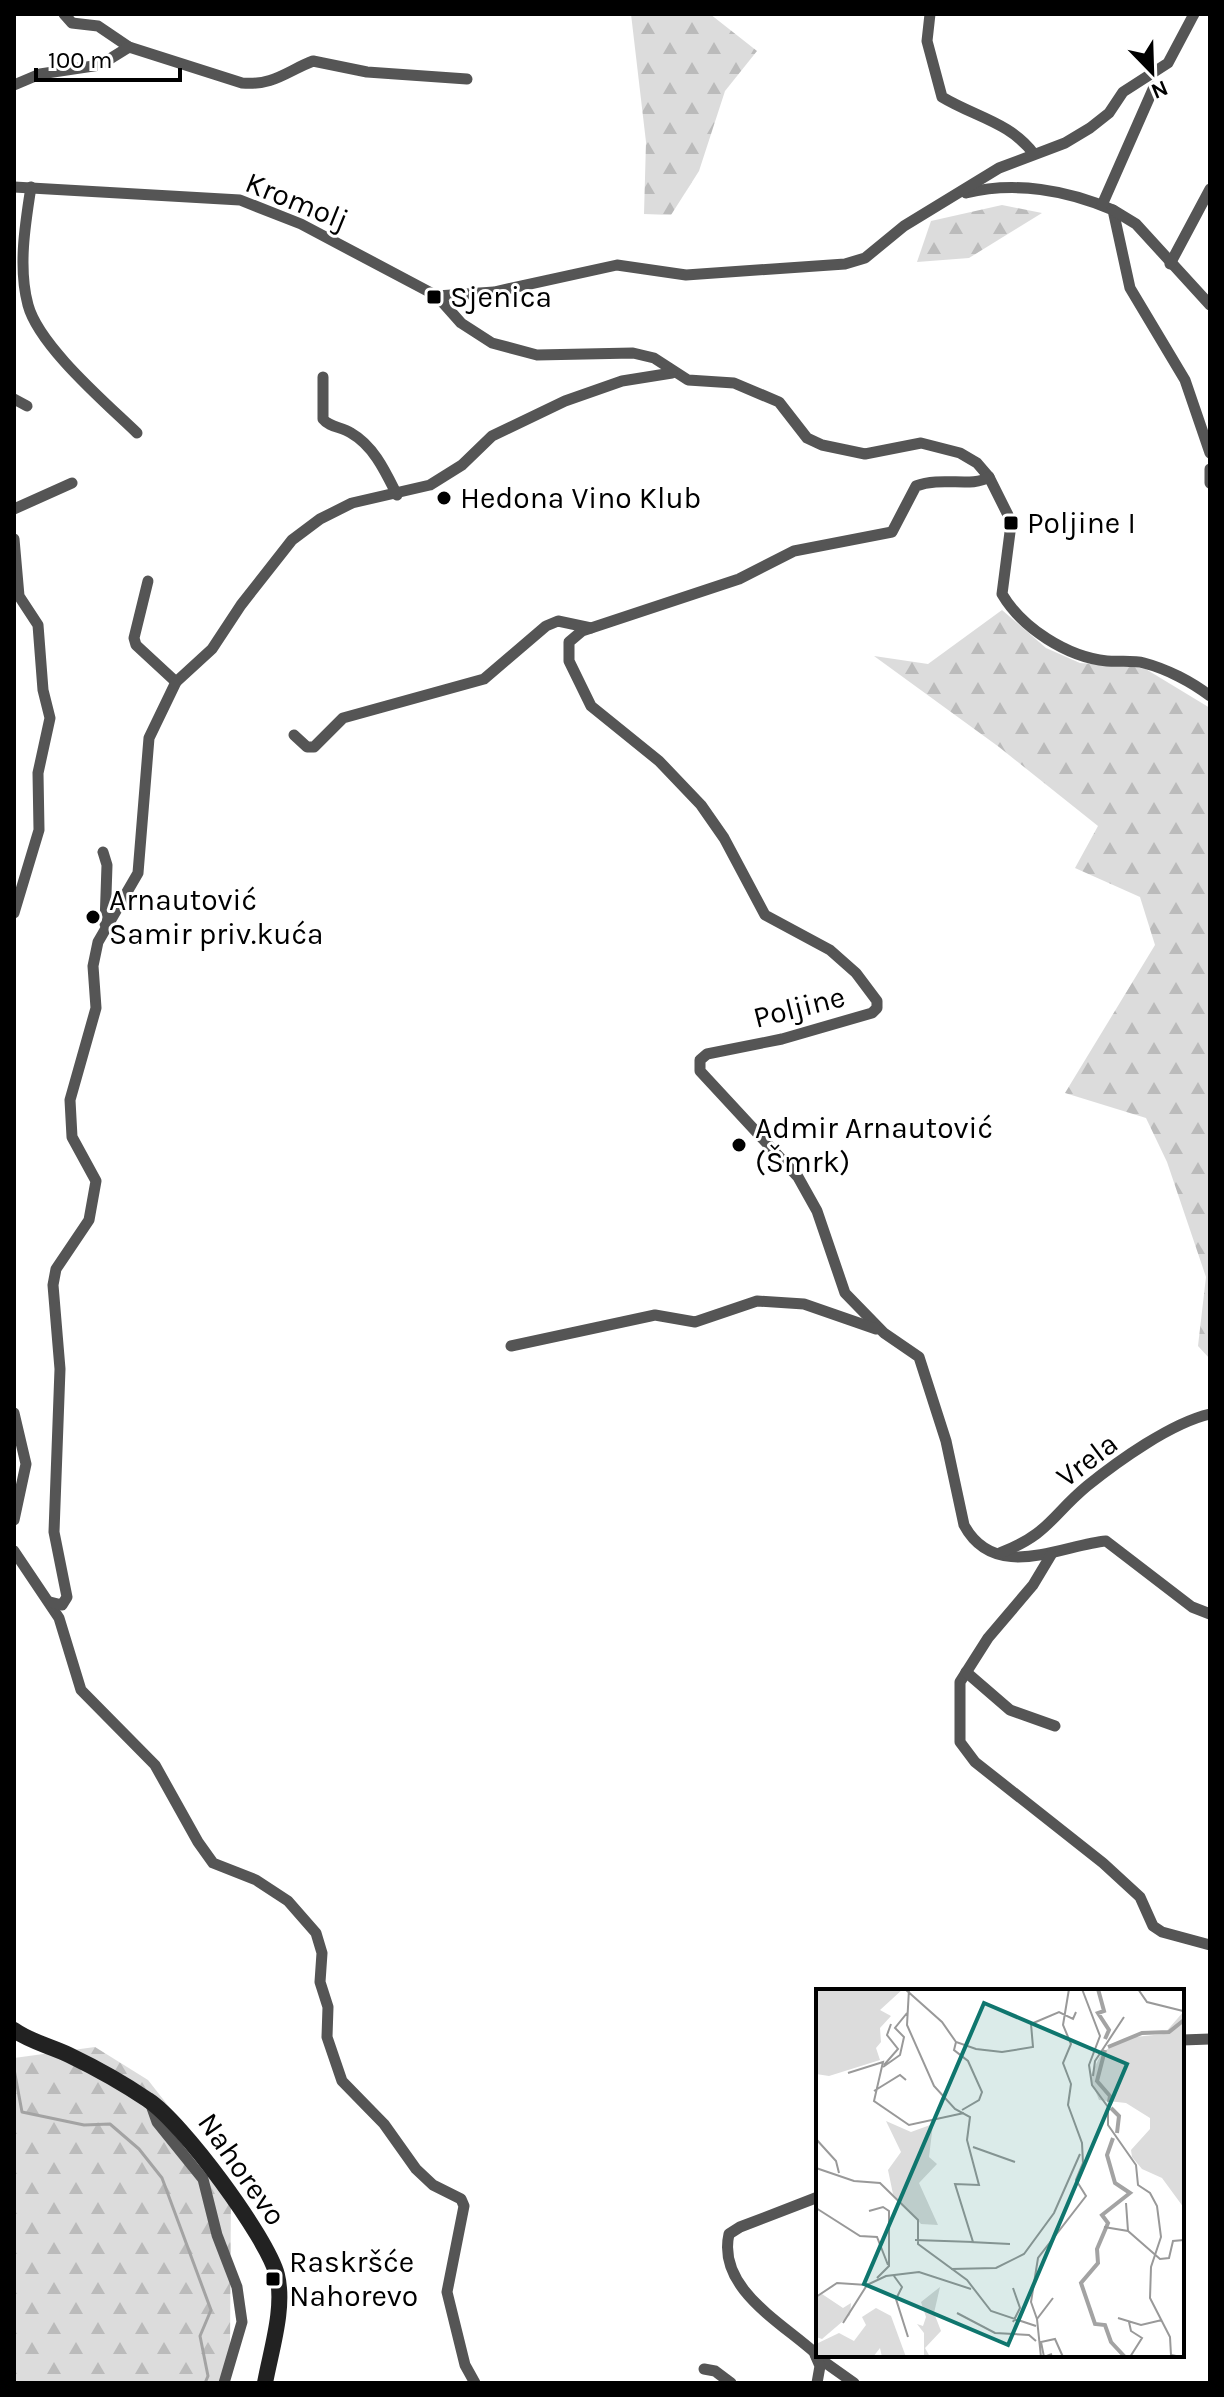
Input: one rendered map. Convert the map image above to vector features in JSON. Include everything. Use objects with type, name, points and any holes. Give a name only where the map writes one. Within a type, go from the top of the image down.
[{"type":"street","points":[[64,14],[72,23],[98,26],[129,47],[242,83],[260,85],[286,77],[313,61],[367,72],[467,79]]},
{"type":"street","points":[[930,14],[927,41],[942,97],[983,114],[1022,138],[1034,154]]},
{"type":"street","points":[[437,296],[494,292],[617,265],[686,275],[845,264],[865,258],[904,226],[999,168],[1065,143],[1090,128],[1109,113],[1123,92],[1168,63],[1194,14]]},
{"type":"street","points":[[14,85],[40,74],[100,65],[129,47]]},
{"type":"street","points":[[1154,87],[1107,208],[1130,288],[1185,380],[1210,453]]},
{"type":"street","name":"Kromolj","points":[[14,187],[240,200],[312,229],[437,296]]},
{"type":"street","points":[[31,187],[24,258],[28,307],[70,368],[137,433]]},
{"type":"street","points":[[959,194],[981,189],[1045,189],[1107,208],[1136,224],[1210,305]]},
{"type":"street","points":[[1170,264],[1210,189]]},
{"type":"street","points":[[437,296],[461,323],[492,343],[537,355],[633,353],[654,358],[672,373],[688,380],[734,383],[779,402],[807,438],[822,445],[865,454],[921,443],[960,453],[977,463],[1004,504],[1010,532],[1002,594],[1035,631],[1062,647],[1104,661],[1143,662],[1197,686],[1210,696]]},
{"type":"street","points":[[50,1602],[62,1605],[67,1597],[54,1532],[60,1369],[53,1285],[56,1269],[89,1220],[96,1181],[93,1170],[72,1137],[70,1100],[96,1008],[93,966],[105,929],[138,873],[149,738],[176,682],[212,649],[241,605],[292,540],[320,519],[352,503],[430,485],[462,465],[492,436],[565,401],[622,381],[672,373]]},
{"type":"street","points":[[323,377],[323,419],[326,424],[353,433],[380,462],[397,495]]},
{"type":"street","points":[[14,399],[27,406]]},
{"type":"street","points":[[1210,469],[1210,483]]},
{"type":"street","points":[[294,735],[307,747],[314,747],[343,718],[484,679],[546,626],[558,621],[591,628],[739,579],[794,551],[892,532],[916,486],[931,480],[955,479],[973,483],[989,477]]},
{"type":"street","points":[[14,509],[72,483]]},
{"type":"street","points":[[14,539],[18,608],[38,625],[43,690],[50,718],[38,773],[39,830],[14,913]]},
{"type":"street","points":[[148,581],[134,638],[136,645],[176,682]]},
{"type":"street","name":"Poljine","points":[[591,628],[569,642],[569,661],[591,706],[659,761],[701,805],[724,838],[765,915],[830,950],[856,973],[877,1001],[877,1008],[872,1013],[782,1039],[707,1054],[700,1060],[700,1071],[798,1177],[817,1211],[845,1293],[884,1333],[919,1357],[926,1369],[946,1441],[964,1525],[970,1536],[1000,1553]]},
{"type":"street","points":[[103,852],[107,865],[105,929]]},
{"type":"street","points":[[511,1346],[655,1315],[695,1322],[757,1301],[804,1304],[884,1333]]},
{"type":"street","points":[[14,1413],[26,1464],[14,1520]]},
{"type":"street","name":"Vrela","points":[[1000,1553],[1034,1538],[1087,1487],[1120,1463],[1184,1423],[1210,1414]]},
{"type":"street","points":[[1000,1553],[1011,1557],[1051,1555],[1106,1541],[1192,1607],[1210,1614]]},
{"type":"street","points":[[14,1551],[50,1602],[66,1634],[81,1690],[155,1765],[213,1863],[256,1880],[288,1901],[316,1933],[322,1953],[320,1982],[328,2007],[327,2037],[342,2081],[384,2124],[416,2169],[433,2185],[461,2199],[464,2206],[447,2292],[465,2365],[475,2383]]},
{"type":"street","points":[[1051,1555],[960,1682],[957,1725],[964,1751],[1029,1807],[1103,1863],[1140,1897],[1153,1926],[1162,1932],[1210,1945]]},
{"type":"street","points":[[966,1672],[1010,1710],[1055,1726]]},
{"type":"street","name":"Nahorevo","points":[[14,2030],[26,2039],[66,2054],[149,2100],[187,2135],[277,2274],[277,2315],[265,2383]]},
{"type":"street","points":[[1184,2040],[1210,2039]]},
{"type":"street","points":[[149,2100],[157,2122],[203,2179],[217,2235],[237,2287],[242,2322],[224,2383]]},
{"type":"street","points":[[816,2198],[740,2227],[729,2234],[726,2246],[726,2262],[734,2280],[816,2356]]},
{"type":"street","points":[[816,2357],[820,2366],[817,2383]]},
{"type":"street","points":[[817,2357],[854,2383]]},
{"type":"street","points":[[704,2369],[715,2371],[731,2383]]},
{"type":"green space","points":[[631,14],[710,14],[757,51],[725,91],[699,171],[671,215],[644,214],[646,142]]},
{"type":"green space","points":[[1002,205],[1042,213],[969,258],[917,262],[931,221]]},
{"type":"green space","points":[[1002,610],[1046,648],[1080,663],[1144,668],[1210,708],[1210,1359],[1198,1346],[1206,1277],[1167,1162],[1146,1118],[1065,1093],[1155,945],[1140,897],[1075,868],[1098,826],[999,747],[874,656],[928,664]]},
{"type":"green space","points":[[95,2047],[148,2080],[231,2186],[230,2351],[222,2383],[14,2383],[14,2058]]},
{"type":"waterway","points":[[14,2069],[22,2112],[84,2125],[110,2124],[139,2149],[162,2178],[211,2310],[200,2336],[208,2376],[205,2383]]},
{"type":"place","name":"Sjenica","points":[[434,297]]},
{"type":"place","name":"Hedona Vino Klub","points":[[444,498]]},
{"type":"place","name":"Poljine I","points":[[1011,523]]},
{"type":"place","name":"Arnautović Samir priv.kuća","points":[[93,917]]},
{"type":"place","name":"Admir Arnautović (Šmrk)","points":[[739,1145]]},
{"type":"place","name":"Raskršće Nahorevo","points":[[273,2279]]}]
